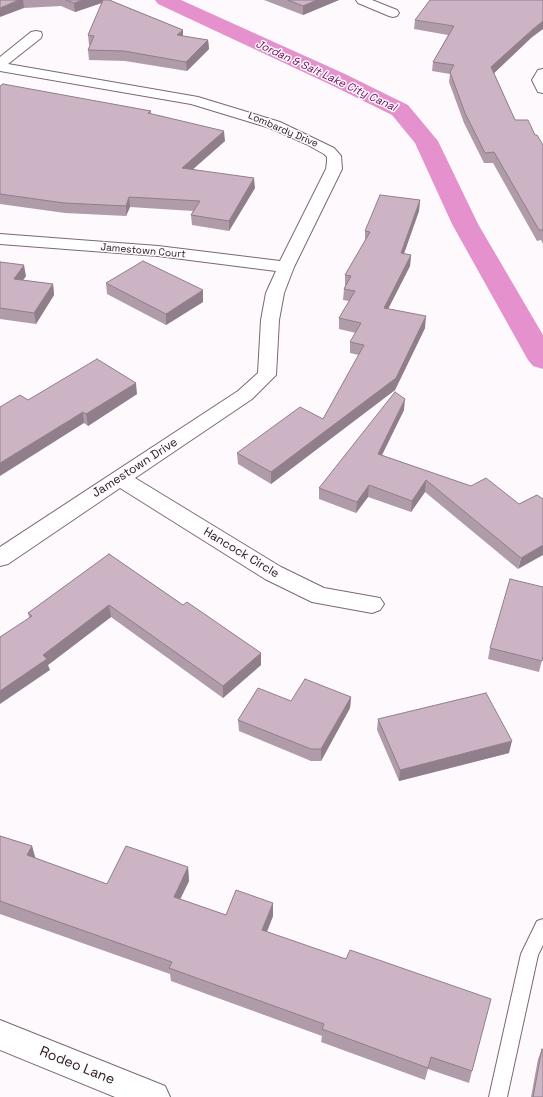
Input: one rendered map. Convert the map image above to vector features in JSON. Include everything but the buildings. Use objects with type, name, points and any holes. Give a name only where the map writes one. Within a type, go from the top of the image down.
[{"type":"street","points":[[362,0],[393,13]]},
{"type":"street","points":[[0,64],[36,35]]},
{"type":"street","name":"Lombardy Drive","points":[[0,67],[193,100],[275,125],[329,150],[334,156],[334,169],[275,293],[270,320],[267,375]]},
{"type":"street","points":[[543,73],[539,80],[543,89]]},
{"type":"street","name":"Jamestown Court","points":[[0,239],[158,251],[286,268]]},
{"type":"street","name":"Jamestown Drive","points":[[0,558],[245,396],[267,375]]},
{"type":"street","name":"Hancock Circle","points":[[120,478],[273,574],[320,596],[372,604]]},
{"type":"street","name":"Rodeo Lane","points":[[0,1035],[154,1097]]},
{"type":"lane","points":[[498,1097],[530,954],[543,927]]},
{"type":"waterway","name":"Jordan & Salt Lake City Canal","points":[[165,0],[337,79],[400,110],[426,141],[465,224],[543,360]]}]
